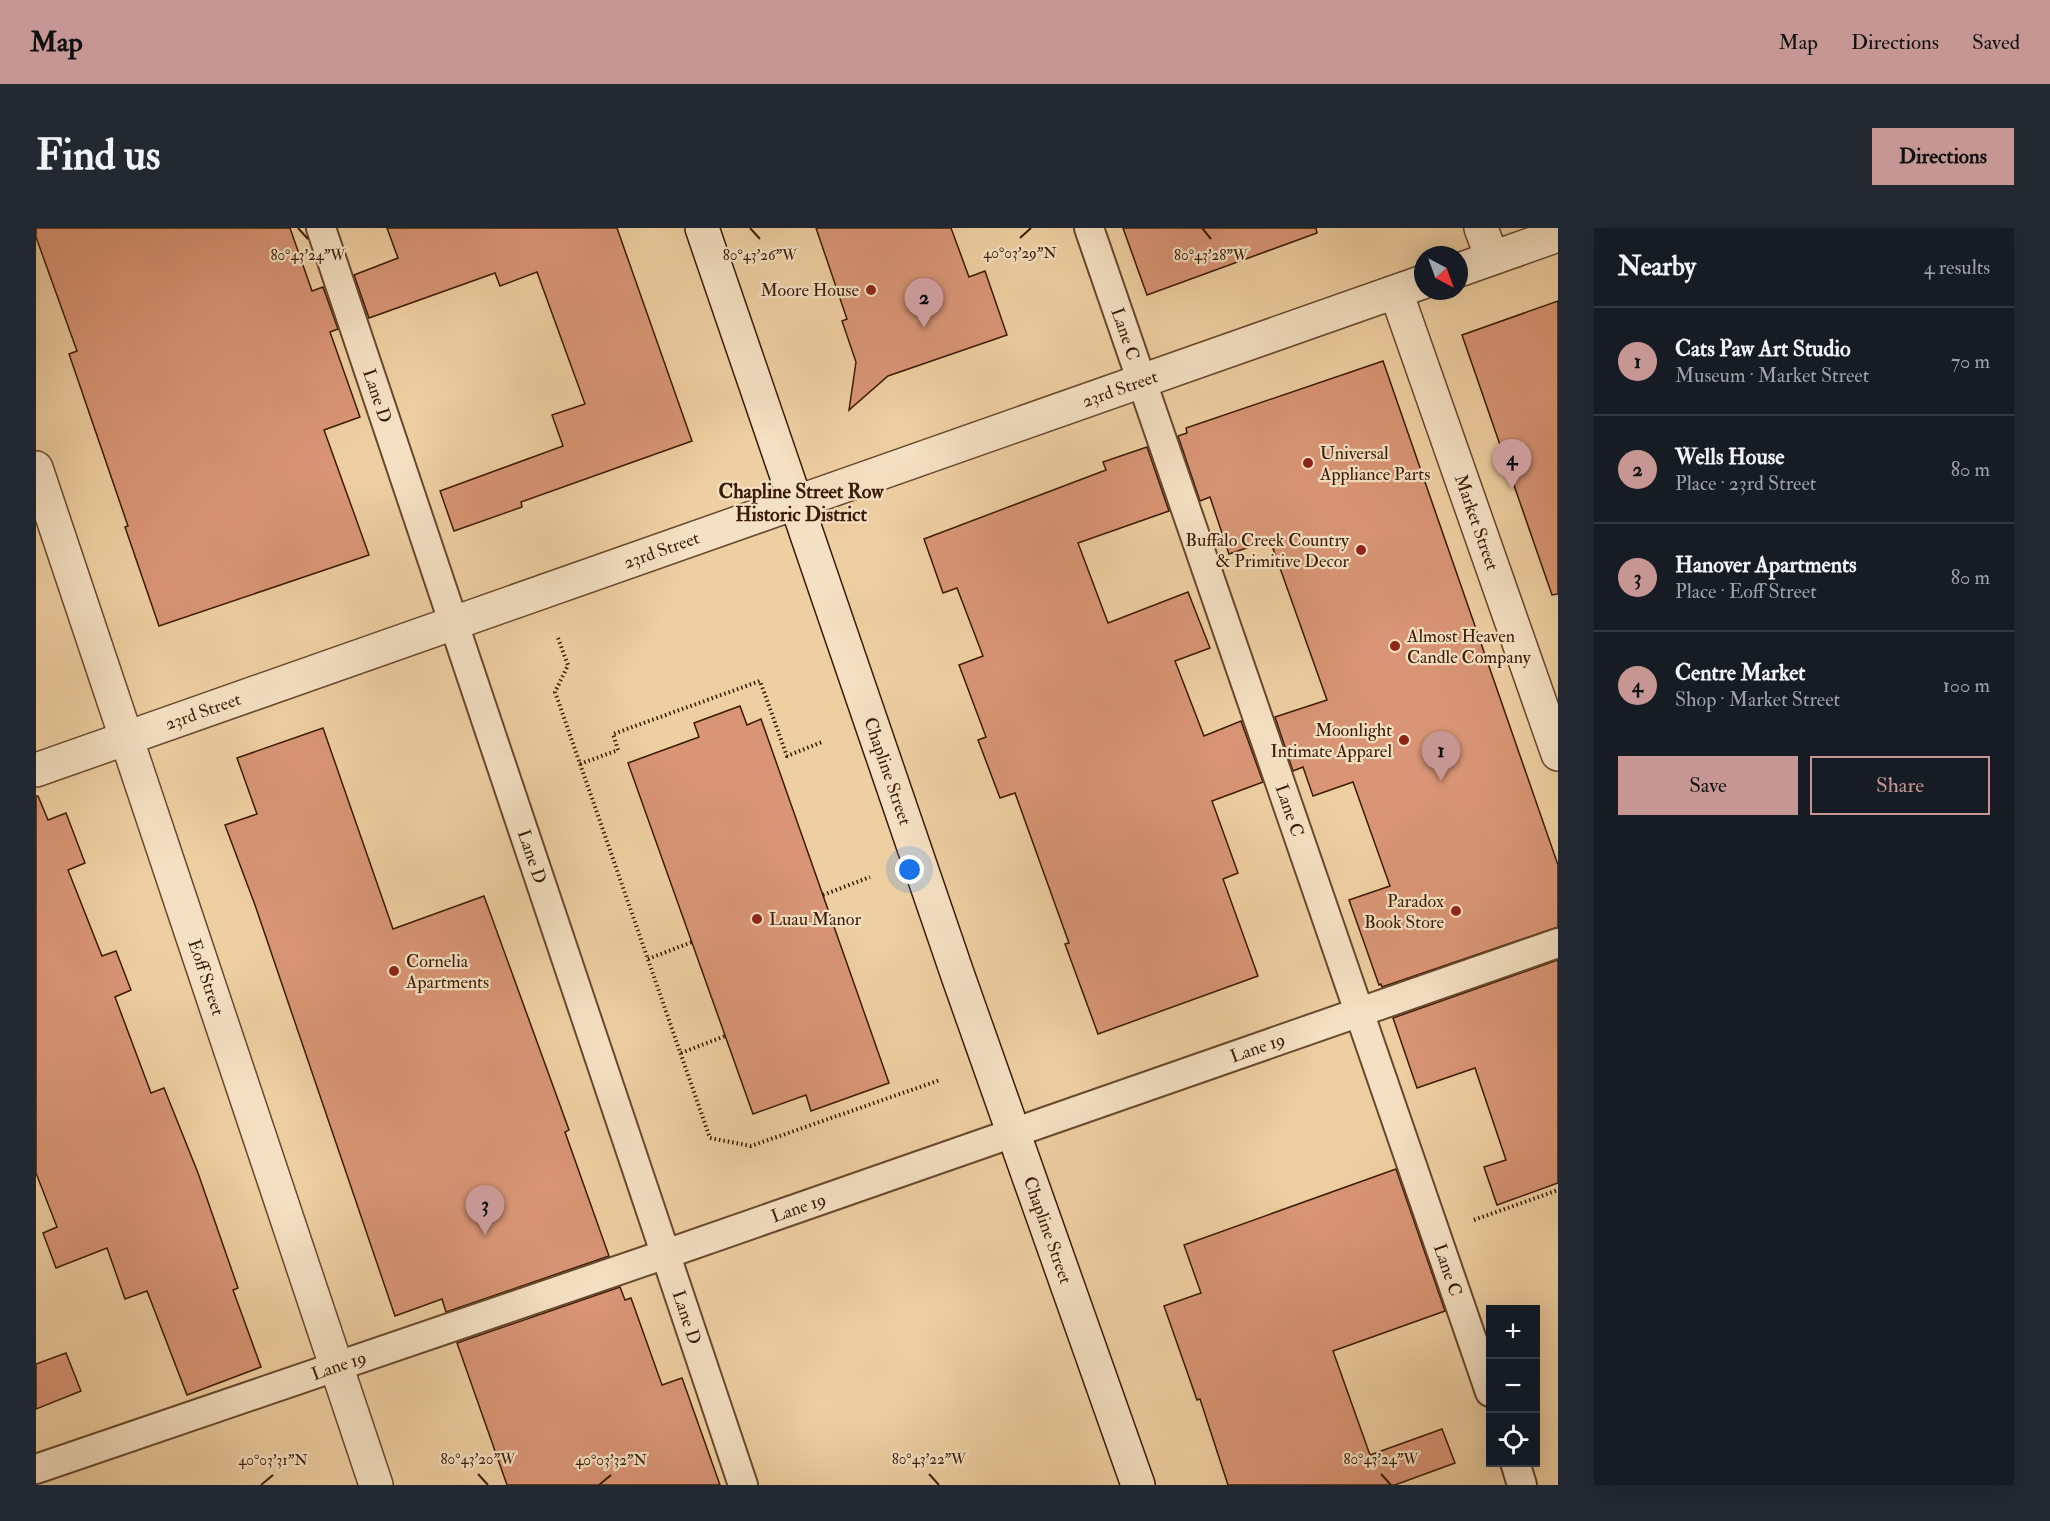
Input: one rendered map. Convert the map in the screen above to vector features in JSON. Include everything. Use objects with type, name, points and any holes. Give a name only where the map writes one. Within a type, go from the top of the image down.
[{"type":"street","name":"Chapline Street","points":[[702,228],[1012,1133],[1138,1485]]},
{"type":"street","points":[[1481,228],[1492,258]]},
{"type":"street","points":[[1468,267],[1558,235]]},
{"type":"street","name":"23rd Street","points":[[36,770],[1410,287]]},
{"type":"street","name":"Market Street","points":[[1410,287],[1558,754]]},
{"type":"street","name":"Eoff Street","points":[[36,468],[376,1485]]},
{"type":"lane","name":"Lane D","points":[[321,228],[743,1485]]},
{"type":"lane","name":"Lane C","points":[[1089,228],[1486,1378]]},
{"type":"lane","name":"Lane 19","points":[[36,1469],[666,1254],[1558,943]]},
{"type":"lane","points":[[1517,1467],[1522,1485]]},
{"type":"path","points":[[558,638],[567,665],[555,692],[710,1138],[751,1146],[940,1080]]},
{"type":"path","points":[[580,764],[618,750],[613,734],[760,681],[788,756],[822,742]]},
{"type":"path","points":[[823,895],[870,878]]},
{"type":"path","points":[[648,958],[692,942]]},
{"type":"path","points":[[681,1053],[725,1036]]},
{"type":"path","points":[[1436,1234],[1558,1190]]},
{"type":"building","points":[[36,228],[290,228],[312,291],[323,287],[338,329],[330,332],[360,417],[324,430],[369,555],[159,626],[125,527],[128,526],[69,354],[77,351],[36,237]]},
{"type":"building","points":[[387,228],[617,228],[692,441],[521,502],[522,507],[454,531],[440,491],[563,446],[552,415],[585,404],[537,272],[500,286],[495,273],[369,318],[354,275],[398,258]]},
{"type":"building","points":[[816,228],[951,228],[969,277],[985,271],[1007,335],[888,376],[849,410],[856,362],[842,321],[847,319]]},
{"type":"building","points":[[1123,228],[1316,228],[1317,233],[1147,295]]},
{"type":"building","points":[[1558,301],[1558,594],[1552,595],[1462,335]]},
{"type":"building","points":[[1383,361],[1558,865],[1558,927],[1382,987],[1381,984],[1379,985],[1349,900],[1390,886],[1353,782],[1313,796],[1303,767],[1293,771],[1275,717],[1327,700],[1270,540],[1229,554],[1210,497],[1200,501],[1178,436],[1187,433],[1186,428]]},
{"type":"building","points":[[1147,447],[1169,511],[1078,543],[1108,623],[1188,592],[1210,648],[1175,661],[1204,736],[1241,721],[1263,782],[1212,801],[1238,873],[1223,879],[1258,976],[1098,1034],[1065,944],[1069,943],[1015,793],[1000,798],[978,740],[986,737],[959,665],[983,656],[957,588],[943,593],[924,539],[1106,470],[1103,462]]},
{"type":"building","name":"Luau Manor","points":[[740,706],[747,725],[761,719],[889,1083],[811,1111],[806,1095],[753,1114],[628,763],[699,737],[694,723]]},
{"type":"building","points":[[323,728],[393,929],[484,896],[569,1130],[565,1132],[609,1256],[446,1312],[442,1299],[395,1316],[255,905],[225,825],[257,814],[237,758]]},
{"type":"building","points":[[36,796],[48,820],[66,813],[85,863],[68,870],[102,956],[116,951],[131,990],[115,997],[151,1093],[164,1088],[198,1173],[238,1288],[233,1290],[261,1367],[187,1395],[147,1291],[125,1299],[107,1248],[56,1268],[43,1233],[57,1227],[36,1173]]},
{"type":"building","points":[[1558,960],[1558,1183],[1497,1205],[1484,1167],[1506,1160],[1475,1068],[1417,1088],[1393,1018]]},
{"type":"building","points":[[1396,1169],[1445,1311],[1333,1351],[1370,1455],[1442,1429],[1455,1463],[1395,1485],[1228,1485],[1200,1399],[1197,1400],[1164,1306],[1201,1293],[1184,1245]]},
{"type":"building","points":[[620,1287],[625,1300],[631,1298],[662,1385],[682,1378],[720,1485],[507,1485],[457,1343]]},
{"type":"building","points":[[66,1353],[81,1391],[36,1409],[36,1364]]},
{"type":"place","name":"Moore House","points":[[871,290]]},
{"type":"place","name":"Wells House","points":[[924,328]]},
{"type":"place","name":"Universal Appliance Parts","points":[[1308,463]]},
{"type":"place","name":"Centre Market","points":[[1512,489]]},
{"type":"place","name":"Buffalo Creek Country & Primitive Decor","points":[[1361,550]]},
{"type":"place","name":"Almost Heaven Candle Company","points":[[1395,646]]},
{"type":"place","name":"Moonlight Intimate Apparel","points":[[1404,740]]},
{"type":"place","name":"Cats Paw Art Studio","points":[[1441,781]]},
{"type":"place","name":"Paradox Book Store","points":[[1456,911]]},
{"type":"place","name":"Luau Manor","points":[[757,919]]},
{"type":"place","name":"Cornelia Apartments","points":[[394,971]]},
{"type":"place","name":"Hanover Apartments","points":[[485,1235]]},
{"type":"district","name":"Chapline Street Row Historic District","points":[[801,502]]}]
